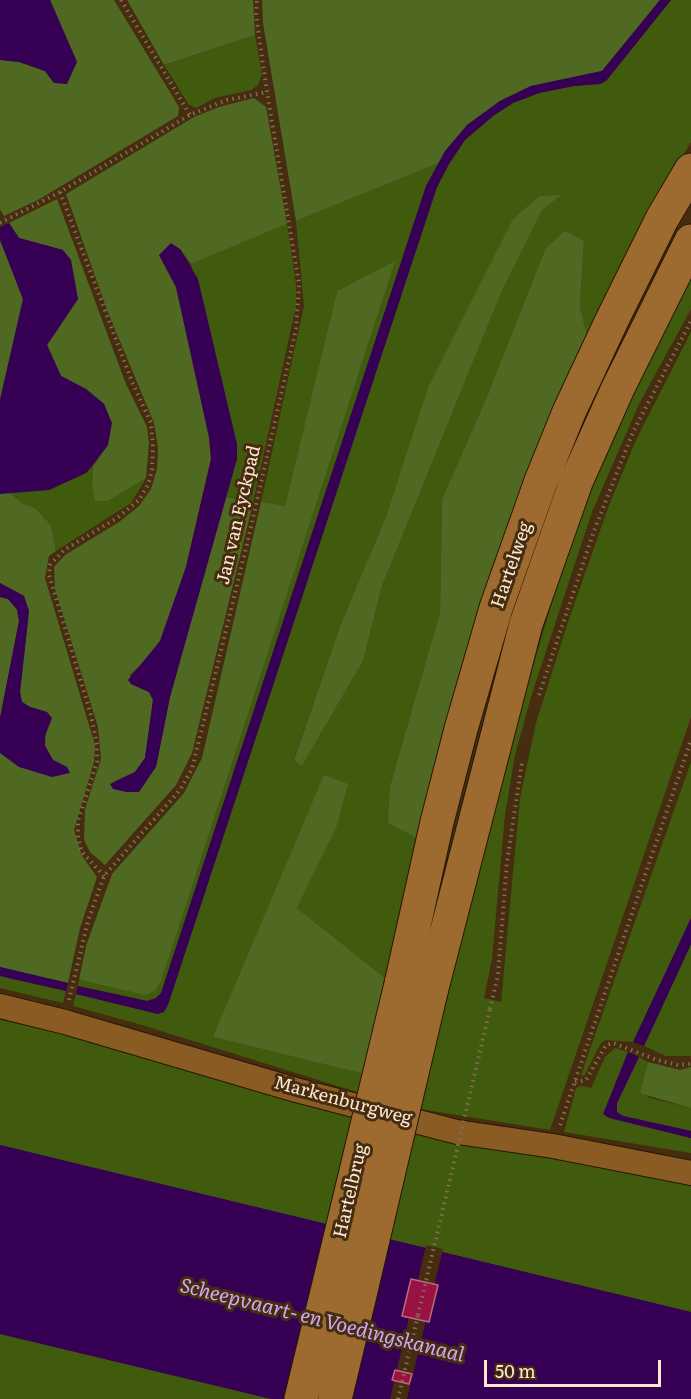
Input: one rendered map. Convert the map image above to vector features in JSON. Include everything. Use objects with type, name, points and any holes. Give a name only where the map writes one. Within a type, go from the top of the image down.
[{"type":"main road","name":"Hartelweg","points":[[416,988],[437,822],[496,608],[537,491],[569,412],[662,219],[691,170]]},
{"type":"main road","name":"Hartelweg","points":[[416,988],[526,624],[576,482],[618,388],[691,241]]},
{"type":"main road","name":"Hartelbrug","points":[[301,1399],[416,988]]},
{"type":"main road","name":"Hartelbrug","points":[[335,1399],[416,988]]},
{"type":"street","name":"Markenburgweg","points":[[0,1006],[65,1022],[296,1090],[457,1132],[554,1146],[691,1173]]},
{"type":"path","points":[[121,0],[190,115]]},
{"type":"path","name":"Jan van Eyckpad","points":[[69,1001],[74,970],[104,876],[180,790],[192,769],[248,540],[296,329],[299,284],[267,92],[256,15],[257,0]]},
{"type":"path","points":[[0,223],[60,192],[190,115],[226,100],[267,92]]},
{"type":"path","points":[[60,192],[133,384],[151,423],[153,447],[152,470],[148,485],[139,500],[117,518],[64,550],[50,565],[49,575],[97,745],[98,762],[78,821],[78,838],[82,852],[104,876]]},
{"type":"path","points":[[538,698],[571,596],[633,432],[691,321]]},
{"type":"path","points":[[554,1146],[691,740]]},
{"type":"path","points":[[398,1399],[498,975],[507,862],[522,761]]},
{"type":"path","points":[[575,1082],[586,1080],[606,1046],[622,1045],[652,1059],[678,1065],[691,1064]]},
{"type":"green space","points":[[50,0],[114,0],[179,107],[178,116],[38,200],[4,216],[0,209],[0,60],[19,62],[45,71],[54,83],[77,62]]},
{"type":"green space","points":[[127,0],[253,0],[255,35],[164,65]]},
{"type":"green space","points":[[262,0],[660,0],[602,71],[531,86],[500,101],[467,125],[439,163],[296,221],[263,23]]},
{"type":"green space","points":[[671,0],[691,0],[691,142],[636,234],[587,335],[580,307],[584,242],[489,392],[442,499],[440,612],[390,786],[419,839],[386,979],[297,908],[336,828],[213,1037],[364,1074],[360,1093],[142,1025],[73,1006],[76,994],[158,1014],[437,187],[449,164],[465,140],[493,116],[513,103],[539,93],[574,86],[600,84],[606,81]],"holes":[[[559,196],[542,210],[501,293],[382,586],[363,661],[302,766],[294,759],[340,626],[387,514],[540,197]]]},
{"type":"green space","points":[[255,35],[262,74],[258,85],[251,90],[215,98],[196,108],[189,105],[164,65]]},
{"type":"green space","points":[[254,98],[266,107],[287,224],[191,264],[180,249],[159,255],[176,287],[209,437],[211,459],[186,567],[160,641],[153,653],[130,675],[131,684],[149,692],[153,700],[145,758],[135,772],[111,783],[156,767],[170,697],[224,496],[253,503],[192,753],[176,785],[105,865],[90,852],[84,840],[85,809],[101,759],[98,727],[55,589],[54,567],[65,555],[119,522],[139,506],[151,489],[157,469],[158,448],[154,423],[107,310],[66,194],[194,117],[219,107]]},
{"type":"green space","points":[[439,163],[426,186],[161,993],[156,998],[147,1001],[78,986],[79,980],[132,992],[362,362],[394,262],[337,291],[285,507],[261,502],[304,306],[296,221]]},
{"type":"green space","points":[[561,195],[542,210],[501,293],[382,586],[363,661],[302,766],[294,760],[340,626],[387,514],[428,388],[513,219],[540,196]]},
{"type":"green space","points":[[57,199],[126,384],[147,427],[149,443],[146,478],[108,501],[95,501],[92,484],[93,466],[108,445],[111,423],[104,404],[86,389],[61,376],[47,345],[78,299],[63,250],[19,238],[9,223]]},
{"type":"green space","points":[[287,224],[296,284],[296,306],[253,503],[224,496],[237,459],[191,264]]},
{"type":"green space","points":[[565,231],[584,241],[580,307],[587,335],[518,500],[419,839],[388,823],[390,786],[440,612],[442,499],[489,392],[546,248]]},
{"type":"green space","points":[[0,240],[23,299],[0,400]]},
{"type":"green space","points":[[395,261],[161,981],[155,991],[145,995],[79,980],[86,946],[112,874],[184,793],[202,758],[261,502],[285,506],[337,291]]},
{"type":"green space","points":[[691,278],[691,309],[639,404],[592,512],[531,697],[515,755],[505,815],[492,959],[484,998],[501,1002],[520,798],[536,723],[609,505],[636,440],[691,332],[691,717],[550,1130],[420,1109],[508,751],[549,612],[582,513],[623,415]]},
{"type":"green space","points":[[93,466],[92,484],[108,501],[146,478],[131,503],[56,551],[51,525],[35,508],[22,503],[8,491],[49,490],[86,473]]},
{"type":"green space","points":[[8,491],[22,503],[35,508],[51,525],[56,551],[49,556],[45,578],[95,745],[94,762],[74,830],[82,856],[97,877],[80,928],[68,983],[0,967],[0,753],[67,767],[53,760],[45,746],[47,712],[22,702],[20,692],[29,611],[24,596],[0,583],[0,494]]},
{"type":"green space","points":[[0,597],[8,599],[17,610],[19,621],[0,718]]},
{"type":"green space","points":[[691,762],[691,918],[633,1042],[606,1040],[601,1043],[584,1076],[581,1075]]},
{"type":"green space","points":[[324,775],[348,784],[336,828],[297,908],[386,979],[364,1074],[213,1037]]},
{"type":"green space","points":[[691,944],[691,1056],[666,1056],[644,1046]]},
{"type":"green space","points":[[0,976],[66,991],[63,1003],[0,988]]},
{"type":"green space","points":[[0,1017],[91,1040],[354,1118],[328,1225],[0,1145]]},
{"type":"green space","points":[[615,1048],[628,1052],[604,1114],[610,1118],[691,1138],[691,1153],[564,1132],[576,1088],[581,1086],[591,1088],[605,1057]]},
{"type":"green space","points":[[639,1057],[648,1062],[640,1091],[650,1098],[691,1108],[691,1131],[623,1116],[617,1112],[617,1103]]},
{"type":"green space","points":[[648,1062],[680,1070],[691,1067],[691,1108],[642,1094],[640,1091]]},
{"type":"green space","points":[[412,1132],[691,1185],[691,1312],[387,1239]]},
{"type":"green space","points":[[0,1334],[137,1366],[271,1399],[0,1399]]},
{"type":"water","points":[[0,0],[50,0],[77,62],[67,84],[54,83],[45,71],[19,62],[0,60]]},
{"type":"water","points":[[660,0],[671,0],[606,81],[600,84],[574,86],[539,93],[513,103],[493,116],[465,140],[449,164],[437,187],[168,1005],[164,1012],[158,1014],[76,994],[78,986],[147,1001],[156,998],[161,993],[426,186],[445,151],[467,125],[500,101],[531,86],[602,71]]},
{"type":"water","points":[[9,223],[19,238],[63,250],[71,260],[78,299],[47,345],[61,376],[86,389],[104,404],[112,423],[108,445],[86,473],[49,490],[0,494],[0,400],[23,299],[0,240],[0,227]]},
{"type":"water","points":[[171,243],[180,249],[198,279],[237,444],[237,459],[170,697],[156,767],[139,792],[126,792],[113,789],[110,784],[135,772],[145,758],[153,700],[149,692],[131,684],[128,680],[160,641],[186,567],[211,459],[209,437],[176,287],[159,255]]},
{"type":"water","points":[[0,583],[24,596],[29,611],[20,692],[22,702],[47,712],[52,718],[45,736],[45,746],[53,760],[67,767],[70,773],[52,777],[19,767],[0,753],[0,718],[19,621],[17,609],[8,599],[0,597]]},
{"type":"water","points":[[691,918],[691,944],[644,1046],[633,1042]]},
{"type":"water","points":[[0,967],[68,983],[66,991],[0,976]]},
{"type":"water","points":[[628,1052],[639,1057],[617,1103],[617,1112],[623,1116],[691,1131],[691,1138],[609,1118],[603,1114]]},
{"type":"water","name":"Scheepvaart- en Voedingskanaal","points":[[0,1145],[691,1312],[691,1399],[271,1399],[0,1334]]},
{"type":"pier","points":[[426,1245],[443,1249],[407,1399],[390,1399]]},
{"type":"building","points":[[411,1279],[438,1285],[429,1322],[402,1316]]},
{"type":"building","points":[[395,1370],[412,1374],[409,1384],[392,1380]]}]
